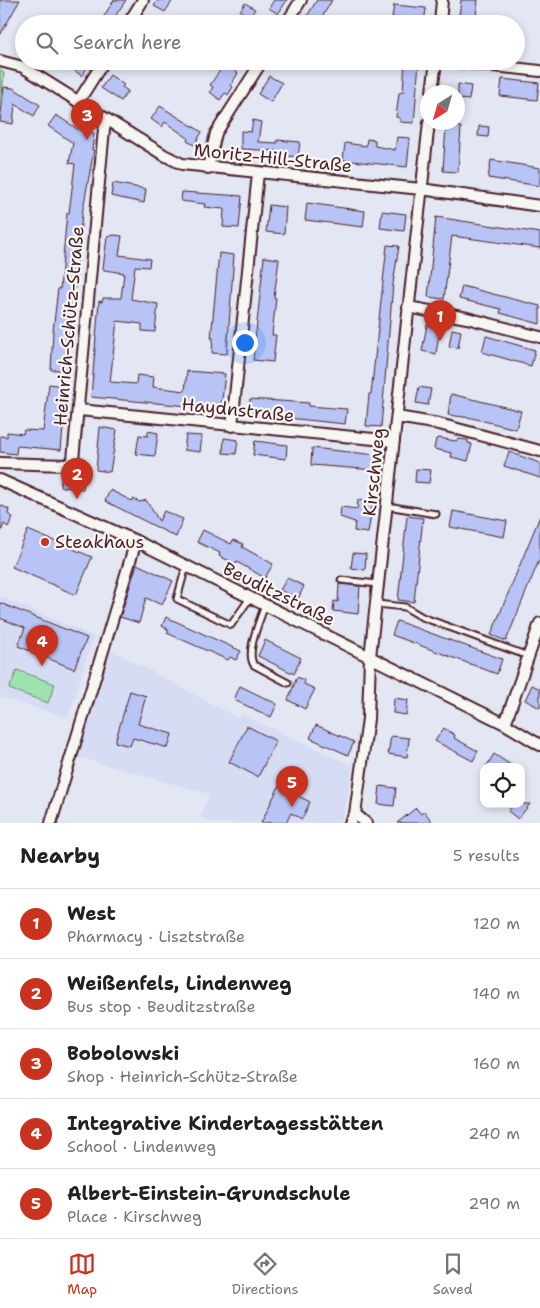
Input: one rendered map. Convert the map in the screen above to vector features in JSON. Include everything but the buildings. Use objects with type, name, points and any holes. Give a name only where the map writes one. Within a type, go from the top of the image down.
[{"type":"street","points":[[134,15],[143,0]]},
{"type":"street","points":[[292,15],[301,0]]},
{"type":"street","points":[[441,15],[442,0]]},
{"type":"street","name":"Moritz-Hill-Straße","points":[[0,61],[15,65]]},
{"type":"street","points":[[525,69],[540,71]]},
{"type":"street","name":"Moritz-Hill-Straße","points":[[28,70],[174,160],[192,166],[421,190],[540,206]]},
{"type":"street","points":[[78,102],[98,70]]},
{"type":"street","points":[[208,168],[216,133],[256,70]]},
{"type":"street","points":[[433,85],[435,70]]},
{"type":"street","name":"Heinrich-Schütz-Straße","points":[[0,463],[70,463],[73,458],[79,410],[77,398],[97,194],[104,129],[107,120]]},
{"type":"street","name":"Kirschweg","points":[[353,819],[368,718],[370,657],[428,130]]},
{"type":"street","points":[[232,426],[258,173]]},
{"type":"street","points":[[408,307],[467,318],[540,337]]},
{"type":"street","name":"Haydnstraße","points":[[79,410],[394,442]]},
{"type":"street","points":[[397,417],[439,424],[540,451]]},
{"type":"street","name":"Beuditzstraße","points":[[0,480],[136,541],[505,724],[540,745]]},
{"type":"street","points":[[50,823],[104,640],[136,541]]},
{"type":"street","points":[[505,724],[540,623]]},
{"type":"street","points":[[353,819],[366,823]]},
{"type":"lane","points":[[386,506],[436,514]]},
{"type":"lane","points":[[186,566],[177,599],[231,625],[250,598]]},
{"type":"lane","points":[[341,580],[379,584]]},
{"type":"lane","points":[[377,604],[405,607],[422,617],[528,656]]},
{"type":"lane","points":[[265,605],[251,650],[251,661],[254,665],[288,683]]},
{"type":"shaded area","points":[[0,596],[94,636],[68,718],[0,697]]},
{"type":"shaded area","points":[[110,649],[238,718],[241,714],[353,766],[342,823],[212,823],[200,817],[209,794],[78,757]]},
{"type":"green space","points":[[0,70],[4,73],[0,117]]},
{"type":"green space","points":[[17,670],[55,684],[48,703],[9,689]]},
{"type":"place","name":"Bobolowski","points":[[87,140]]},
{"type":"place","name":"West","points":[[440,341]]},
{"type":"place","name":"Weißenfels, Lindenweg","points":[[77,499]]},
{"type":"place","name":"Steakhaus","points":[[45,542]]},
{"type":"place","name":"Integrative Kindertagesstätten","points":[[42,666]]},
{"type":"place","name":"Albert-Einstein-Grundschule","points":[[292,807]]}]
